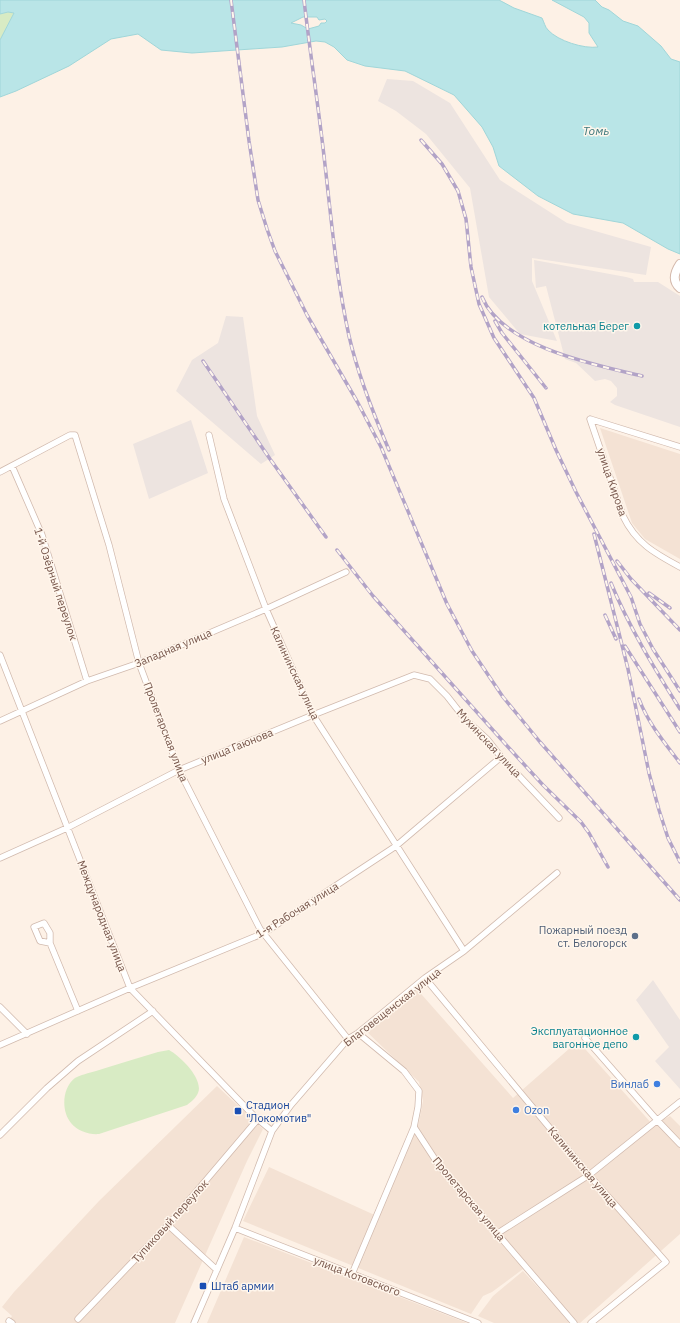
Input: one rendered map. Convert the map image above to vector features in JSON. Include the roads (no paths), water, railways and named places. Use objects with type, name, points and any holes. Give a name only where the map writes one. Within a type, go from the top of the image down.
[{"type":"main road","points":[[678,267],[674,275],[675,282],[680,288]]},
{"type":"street","name":"улица Кирова","points":[[680,447],[590,419],[623,516],[629,528],[641,543],[654,553],[680,567]]},
{"type":"street","name":"Пролетарская улица","points":[[12,466],[70,435],[75,435],[109,545],[139,663],[179,770],[260,928],[348,1039]]},
{"type":"street","name":"Калининская улица","points":[[209,435],[224,499],[266,609],[312,715],[464,951]]},
{"type":"street","points":[[0,472],[12,466]]},
{"type":"street","name":"1-й Озёрный переулок","points":[[12,466],[44,540],[86,681]]},
{"type":"street","name":"Западная улица","points":[[0,721],[86,681],[139,663],[266,609],[346,572]]},
{"type":"street","name":"Международная улица","points":[[0,655],[130,988],[258,1119],[272,1131]]},
{"type":"street","name":"улица Гаюнова","points":[[0,858],[67,828],[179,770],[414,675]]},
{"type":"street","name":"Мухинская улица","points":[[414,675],[430,679],[447,696],[465,719],[488,739],[501,757],[559,818]]},
{"type":"street","name":"1-я Рабочая улица","points":[[0,1045],[130,988],[264,933],[396,846],[501,757]]},
{"type":"street","name":"Благовещенская улица","points":[[194,1323],[235,1228],[272,1131],[291,1105],[348,1039],[358,1033],[425,978],[464,951],[557,873]]},
{"type":"street","points":[[50,943],[78,1011]]},
{"type":"street","name":"Калининская улица","points":[[425,978],[589,1175],[666,1262],[591,1323]]},
{"type":"street","points":[[0,1007],[27,1034]]},
{"type":"street","points":[[0,1135],[47,1088],[78,1061],[153,1011]]},
{"type":"street","points":[[352,1274],[414,1127],[418,1107],[418,1091],[404,1071],[358,1033]]},
{"type":"street","points":[[585,1038],[680,1144]]},
{"type":"street","points":[[498,1233],[589,1175],[680,1102]]},
{"type":"street","name":"Тупиковый переулок","points":[[78,1319],[168,1225],[258,1119]]},
{"type":"street","name":"Пролетарская улица","points":[[414,1127],[440,1167],[574,1323]]},
{"type":"street","points":[[168,1225],[217,1270]]},
{"type":"street","name":"улица Котовского","points":[[235,1228],[477,1323]]},
{"type":"water","name":"Томь","points":[[0,0],[499,0],[514,8],[542,18],[547,29],[558,38],[586,47],[598,47],[589,33],[589,23],[584,17],[552,0],[595,0],[602,7],[609,10],[623,21],[638,26],[661,46],[671,59],[680,62],[680,254],[668,249],[623,223],[573,214],[538,196],[499,166],[493,147],[482,127],[454,95],[405,71],[365,66],[347,60],[334,47],[325,42],[316,41],[282,47],[192,53],[161,50],[138,34],[111,39],[69,66],[0,97],[0,40],[14,13],[8,12],[0,14]],"holes":[[[303,17],[317,17],[319,20],[325,19],[327,21],[325,23],[321,23],[319,26],[308,29],[301,25],[291,23]]]},
{"type":"railway","points":[[231,0],[258,200],[267,229],[275,251],[307,315],[358,403],[381,447],[447,604],[472,651],[503,697],[540,742],[680,900]]},
{"type":"railway","points":[[304,0],[322,136],[334,246],[344,314],[361,379],[389,450]]},
{"type":"railway","points":[[421,140],[442,164],[458,191],[466,219],[471,267],[479,304],[494,338],[534,398],[576,492],[631,597],[640,624],[653,649],[680,691]]},
{"type":"railway","points":[[482,297],[493,314],[509,329],[529,341],[576,359],[642,376]]},
{"type":"railway","points":[[495,321],[502,333],[546,388]]},
{"type":"railway","points":[[203,361],[270,459],[326,537]]},
{"type":"railway","points":[[594,534],[628,669],[649,773],[668,838],[680,862]]},
{"type":"railway","points":[[337,550],[373,596],[509,748],[543,785],[581,822],[589,833],[608,867]]},
{"type":"railway","points":[[617,561],[631,579],[680,630]]},
{"type":"railway","points":[[611,583],[642,647],[680,709]]},
{"type":"railway","points":[[649,593],[670,608]]},
{"type":"railway","points":[[605,615],[616,639]]},
{"type":"railway","points":[[625,646],[680,732]]},
{"type":"railway","points":[[639,699],[662,740],[680,763]]},
{"type":"place","name":"котельная Берег","points":[[637,326]]},
{"type":"place","name":"Пожарный поезд ст. Белогорск","points":[[635,936]]},
{"type":"place","name":"Эксплуатационное вагонное депо","points":[[636,1037]]},
{"type":"place","name":"Винлаб","points":[[657,1084]]},
{"type":"place","name":"Ozon","points":[[516,1110]]},
{"type":"place","name":"Стадион \"Локомотив\"","points":[[238,1111]]},
{"type":"place","name":"Штаб армии","points":[[203,1286]]}]
